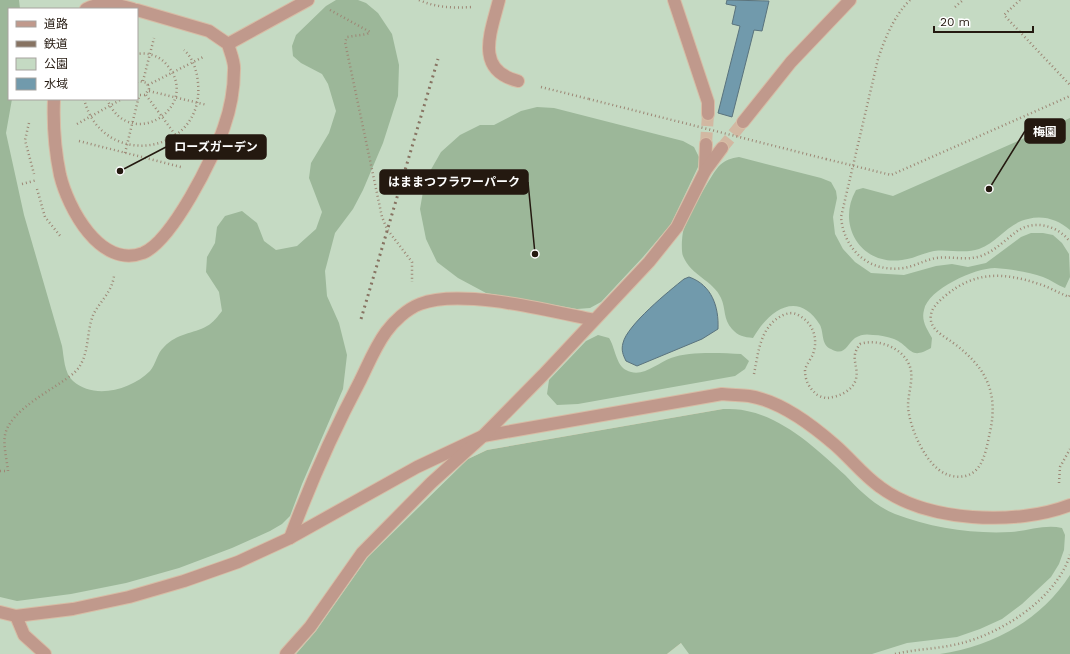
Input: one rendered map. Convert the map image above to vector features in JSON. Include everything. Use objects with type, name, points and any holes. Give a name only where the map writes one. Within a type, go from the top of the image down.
[{"type":"lane","points":[[228,44],[308,0]]},
{"type":"lane","points":[[674,0],[708,102],[708,114]]},
{"type":"lane","points":[[743,122],[791,62],[850,0]]},
{"type":"lane","points":[[88,8],[94,5],[107,3],[129,8]]},
{"type":"lane","points":[[499,3],[488,43],[491,63],[504,77],[518,81]]},
{"type":"lane","points":[[54,100],[60,174],[76,214],[97,242],[112,252],[127,256],[143,253],[156,244],[179,216],[204,173],[224,127],[234,69],[228,44],[209,31],[138,10]]},
{"type":"lane","points":[[705,171],[706,144]]},
{"type":"lane","points":[[286,654],[310,627],[362,553],[431,483],[483,436],[543,375],[649,262],[677,227],[705,171],[722,148]]},
{"type":"lane","points":[[290,538],[308,487],[342,415],[385,333],[400,316],[420,304],[442,298],[485,300],[554,311],[594,320]]},
{"type":"lane","points":[[0,612],[16,616],[73,609],[136,595],[184,581],[238,562],[290,538],[417,467],[483,436],[722,394],[750,396],[776,404],[800,419],[835,445],[879,487],[900,500],[940,512],[982,518],[1039,514],[1068,506]]},
{"type":"lane","points":[[16,616],[24,635],[45,654]]},
{"type":"path","points":[[419,0],[431,5],[448,8],[499,3]]},
{"type":"path","points":[[910,0],[895,20],[885,38],[878,59],[841,217],[842,232],[850,245],[860,256],[873,266],[903,268],[934,259],[952,257],[968,260],[983,256],[996,248],[1017,230],[1029,226],[1043,225],[1056,229],[1070,242]]},
{"type":"path","points":[[957,0],[959,4]]},
{"type":"path","points":[[955,7],[963,0]]},
{"type":"path","points":[[1020,0],[1004,15],[1070,85]]},
{"type":"path","points":[[329,9],[370,32],[347,38],[345,42],[382,218],[387,229],[412,262],[412,308]]},
{"type":"path","points":[[143,81],[159,17]]},
{"type":"path","points":[[148,85],[228,44]]},
{"type":"path","points":[[84,100],[95,125],[105,135],[127,145],[145,147],[158,144],[175,135],[191,118],[199,92],[198,78],[193,62],[182,47]]},
{"type":"path","points":[[107,100],[118,116],[132,123],[149,123],[162,116],[174,102],[176,80],[164,61],[150,55],[138,54]]},
{"type":"path","points":[[138,82],[143,81],[148,85],[149,91],[146,95],[138,96]]},
{"type":"path","points":[[518,81],[891,175],[1070,96]]},
{"type":"path","points":[[149,91],[228,110]]},
{"type":"path","points":[[146,95],[204,173]]},
{"type":"path","points":[[56,135],[120,100]]},
{"type":"path","points":[[125,153],[137,100]]},
{"type":"path","points":[[56,135],[204,173]]},
{"type":"path","points":[[0,471],[8,471],[5,434],[16,414],[75,372],[85,358],[89,327],[94,315],[109,292],[114,279],[115,266],[112,252]]},
{"type":"path","points":[[750,396],[760,340],[775,320],[784,314],[794,313],[805,319],[814,330],[816,342],[813,354],[805,369],[806,382],[814,394],[825,398],[839,396],[850,389],[856,378],[855,351],[860,344],[875,342],[892,346],[904,356],[910,367],[911,378],[908,405],[909,419],[915,436],[932,463],[941,472],[953,477],[964,476],[974,472],[981,463],[986,449],[994,408],[992,394],[987,379],[976,362],[938,332],[931,322],[931,311],[950,292],[969,281],[982,276],[995,276],[1033,282],[1070,297]]},
{"type":"path","points":[[1068,506],[1058,482],[1060,467],[1070,449]]},
{"type":"path","points":[[894,654],[958,644],[983,637],[1006,625],[1027,610],[1057,582],[1066,567],[1070,556]]},
{"type":"green space","points":[[0,0],[1070,0],[1070,654],[667,654],[681,643],[723,409],[487,450],[468,459],[296,654],[0,654]]},
{"type":"green space","points":[[0,0],[19,0],[20,8],[8,8],[8,100],[12,100],[6,133],[24,215],[62,346],[68,374],[73,381],[82,387],[102,391],[123,388],[142,378],[150,371],[160,352],[169,342],[180,336],[202,329],[209,325],[222,311],[219,292],[206,272],[207,257],[215,243],[217,227],[225,216],[242,211],[257,223],[264,241],[276,250],[297,246],[316,229],[322,212],[309,178],[311,163],[329,133],[336,111],[328,84],[322,74],[301,63],[293,56],[292,46],[296,35],[326,6],[336,0],[358,0],[366,3],[378,13],[392,34],[399,65],[398,96],[383,143],[363,190],[353,209],[335,233],[325,271],[327,296],[339,323],[347,355],[343,389],[302,484],[290,516],[282,524],[270,531],[232,548],[179,568],[126,583],[71,594],[17,601],[0,597]]},
{"type":"green space","points":[[537,107],[554,108],[683,141],[694,147],[699,157],[698,167],[671,224],[643,257],[601,302],[590,308],[577,309],[486,293],[458,278],[437,262],[426,239],[420,209],[425,180],[441,152],[460,135],[480,125],[494,125],[521,111]]},
{"type":"green space","points":[[1070,118],[1070,230],[1050,219],[1028,219],[1015,224],[992,242],[979,249],[968,251],[934,251],[902,260],[887,260],[875,257],[864,250],[856,240],[851,229],[849,217],[851,203],[856,190],[863,188],[893,196]]},
{"type":"green space","points":[[739,157],[821,178],[831,182],[836,191],[837,198],[833,217],[835,234],[843,249],[855,262],[871,273],[904,275],[936,266],[952,264],[968,267],[986,263],[1021,237],[1031,233],[1043,233],[1053,235],[1062,243],[1069,254],[1070,277],[1065,288],[1037,275],[995,268],[976,272],[954,281],[943,287],[927,302],[923,318],[932,338],[931,348],[924,352],[914,353],[894,339],[868,334],[855,338],[843,351],[836,351],[826,345],[820,325],[811,314],[802,308],[793,306],[775,312],[767,319],[753,338],[741,336],[729,325],[723,302],[717,292],[691,268],[682,254],[683,232],[685,226],[711,177],[722,163]]},
{"type":"green space","points":[[598,335],[609,338],[620,364],[626,370],[632,372],[638,373],[671,358],[696,353],[741,354],[749,361],[745,369],[735,376],[578,404],[557,405],[547,394],[549,380],[586,341]]},
{"type":"green space","points":[[723,409],[747,411],[774,420],[800,436],[824,455],[868,497],[881,507],[909,519],[952,529],[981,532],[1011,532],[1043,527],[1062,528],[1065,535],[1064,550],[1059,564],[1051,577],[1022,604],[1002,619],[957,637],[907,643],[872,654],[689,654],[681,643],[667,654],[296,654],[316,631],[368,557],[468,459],[487,450]]},
{"type":"green space","points":[[1070,575],[1070,654],[940,654],[978,645],[1014,629],[1045,605]]},
{"type":"water","points":[[727,0],[769,1],[762,31],[754,30],[732,117],[718,113],[740,26],[732,24],[736,6],[726,4]]},
{"type":"water","points":[[689,277],[703,285],[709,291],[717,313],[718,329],[702,339],[637,366],[626,361],[622,346],[632,327],[659,300],[684,279]]},
{"type":"tunnel","points":[[706,144],[708,114]]},
{"type":"tunnel","points":[[722,148],[743,122]]},
{"type":"railway","points":[[361,319],[438,59]]},
{"type":"place","name":"ローズガーデン","points":[[120,171]]},
{"type":"place","name":"梅園","points":[[989,189]]},
{"type":"place","name":"はままつフラワーパーク","points":[[535,254]]}]
